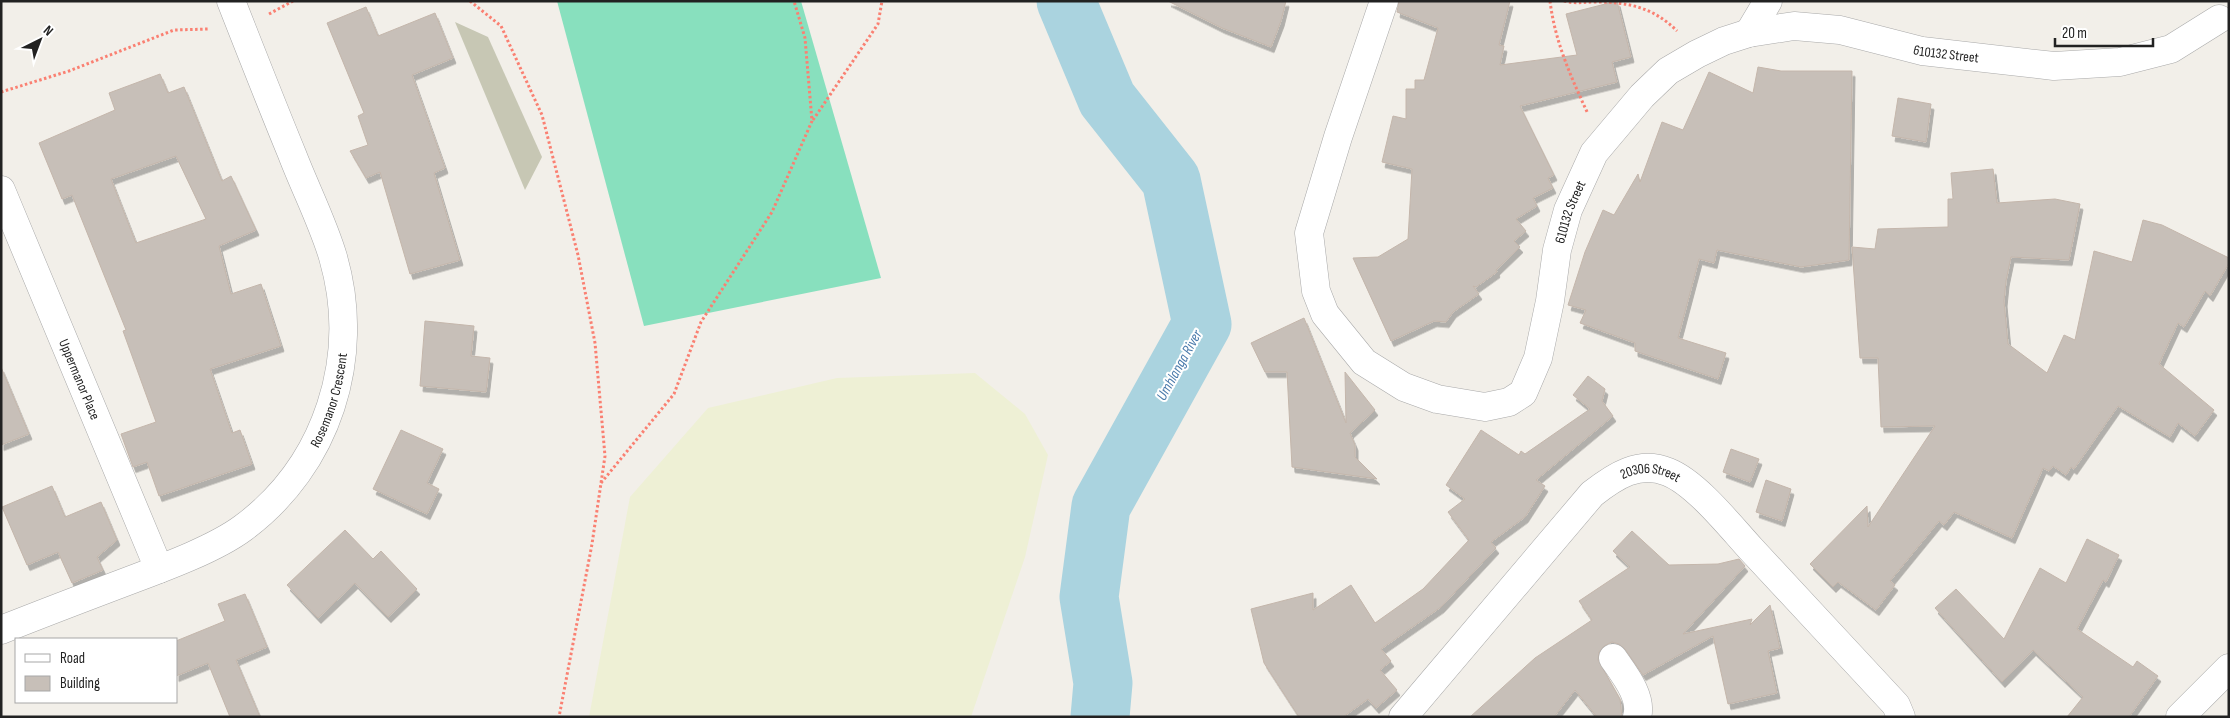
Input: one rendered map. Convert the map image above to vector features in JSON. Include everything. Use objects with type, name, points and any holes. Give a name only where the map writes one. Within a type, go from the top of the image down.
[{"type":"street","name":"Rosemanor Crescent","points":[[1,630],[159,569],[198,552],[242,529],[274,500],[302,465],[324,428],[337,388],[344,344],[342,306],[333,256],[231,1]]},
{"type":"street","name":"610132 Street","points":[[1384,1],[1338,137],[1309,233],[1316,291],[1329,319],[1364,362],[1404,387],[1437,400],[1485,407],[1509,402],[1523,393],[1538,358],[1550,300],[1557,250],[1568,210],[1594,153],[1642,96],[1668,71],[1706,49],[1749,34],[1794,26],[1840,30],[1922,51],[2054,66],[2120,62],[2171,49],[2217,16]]},
{"type":"street","points":[[1749,34],[1768,1]]},
{"type":"street","name":"Uppermanor Place","points":[[1,190],[159,569]]},
{"type":"street","name":"20306 Street","points":[[1403,717],[1592,494],[1610,480],[1630,469],[1648,467],[1667,471],[1684,480],[1717,512],[1896,706],[1901,717]]},
{"type":"street","points":[[1613,658],[1631,686],[1639,710],[1637,717]]},
{"type":"street","points":[[2180,717],[2229,668]]},
{"type":"path","points":[[1,92],[69,71],[174,30],[242,29],[292,1]]},
{"type":"path","points":[[470,1],[501,26],[542,115],[578,255],[595,343],[605,456],[592,544],[559,717]]},
{"type":"path","points":[[794,1],[805,38],[812,120]]},
{"type":"path","points":[[601,483],[674,394],[701,322],[772,212],[812,120],[878,24],[882,1]]},
{"type":"path","points":[[1550,1],[1553,27],[1565,62],[1602,144]]},
{"type":"path","points":[[1564,1],[1571,3],[1595,2],[1644,8],[1667,20]]},
{"type":"shaded area","points":[[455,22],[488,37],[542,157],[525,190]]},
{"type":"shaded area","points":[[975,373],[1025,414],[1048,455],[1025,557],[971,717],[589,717],[630,497],[708,408],[837,378]]},
{"type":"green space","points":[[557,1],[801,1],[881,278],[644,326]]},
{"type":"building","points":[[1168,1],[1286,1],[1271,47],[1222,28]]},
{"type":"building","points":[[1399,1],[1510,1],[1499,45],[1504,46],[1500,65],[1577,55],[1566,14],[1617,1],[1631,57],[1612,62],[1617,82],[1520,106],[1554,175],[1548,178],[1553,188],[1533,198],[1537,206],[1516,219],[1526,231],[1514,241],[1520,247],[1496,270],[1497,272],[1476,287],[1473,286],[1479,294],[1453,312],[1446,322],[1434,321],[1391,341],[1353,258],[1378,257],[1408,239],[1412,169],[1382,162],[1393,116],[1406,119],[1406,89],[1415,89],[1415,80],[1424,80],[1438,28],[1397,12]]},
{"type":"building","points":[[366,7],[378,36],[435,13],[453,58],[412,75],[445,168],[434,173],[460,260],[410,274],[380,172],[366,178],[350,151],[368,145],[358,116],[364,113],[327,23]]},
{"type":"building","points":[[1758,67],[1781,71],[1852,71],[1849,260],[1801,267],[1717,250],[1714,263],[1699,259],[1678,338],[1726,353],[1718,379],[1635,351],[1635,343],[1580,323],[1586,310],[1568,305],[1585,252],[1603,210],[1614,215],[1638,174],[1640,182],[1662,122],[1683,130],[1709,72],[1753,93]]},
{"type":"building","points":[[160,74],[168,93],[184,87],[222,181],[231,176],[256,230],[219,246],[231,294],[261,284],[281,346],[210,369],[232,433],[240,430],[252,464],[159,496],[147,462],[133,467],[121,434],[156,422],[123,331],[126,330],[72,195],[62,199],[39,143],[115,110],[109,93]],"holes":[[[176,156],[206,219],[136,243],[111,179]]]},
{"type":"building","points":[[1898,98],[1931,104],[1926,142],[1892,136]]},
{"type":"building","points":[[1993,169],[1997,203],[2055,199],[2080,204],[2069,260],[2011,257],[2006,281],[2004,301],[2008,344],[2047,373],[2064,335],[2075,340],[2094,251],[2132,262],[2143,220],[2162,225],[2229,258],[2229,263],[2210,296],[2205,291],[2184,327],[2178,323],[2159,364],[2214,410],[2195,436],[2178,423],[2170,437],[2118,406],[2074,469],[2071,467],[2066,475],[2053,466],[2049,471],[2043,468],[2012,538],[1954,512],[1944,525],[1939,521],[1890,581],[1895,585],[1876,610],[1838,582],[1833,587],[1810,564],[1867,506],[1868,527],[1935,426],[1881,427],[1878,358],[1860,358],[1852,247],[1875,249],[1878,229],[1948,227],[1948,199],[1953,199],[1951,173]]},
{"type":"building","points":[[1304,318],[1346,423],[1345,372],[1375,410],[1350,433],[1355,445],[1355,457],[1377,479],[1292,467],[1287,372],[1265,372],[1251,343]]},
{"type":"building","points":[[425,321],[474,326],[471,356],[490,358],[486,392],[420,386]]},
{"type":"building","points":[[1,367],[29,434],[1,445]]},
{"type":"building","points":[[1588,376],[1605,389],[1602,401],[1613,416],[1536,480],[1545,486],[1525,517],[1491,542],[1496,548],[1441,607],[1381,649],[1391,661],[1380,670],[1397,690],[1376,708],[1368,699],[1343,717],[1299,717],[1264,663],[1251,609],[1313,593],[1313,610],[1351,585],[1375,623],[1423,589],[1469,540],[1448,512],[1465,499],[1446,485],[1481,430],[1519,455],[1521,451],[1525,454],[1590,409],[1573,395]]},
{"type":"building","points":[[401,430],[443,449],[427,483],[439,489],[427,514],[373,489]]},
{"type":"building","points":[[1731,449],[1759,459],[1750,482],[1723,472]]},
{"type":"building","points":[[1766,480],[1791,489],[1782,521],[1756,512]]},
{"type":"building","points":[[52,486],[65,517],[101,502],[117,540],[97,557],[103,570],[72,583],[58,552],[27,565],[2,507]]},
{"type":"building","points":[[345,530],[373,559],[381,551],[417,589],[388,617],[355,583],[318,618],[287,585]]},
{"type":"building","points":[[1632,531],[1669,565],[1718,564],[1739,559],[1745,566],[1683,634],[1752,619],[1750,625],[1770,605],[1780,648],[1768,651],[1777,693],[1728,704],[1713,636],[1643,675],[1625,649],[1619,644],[1612,642],[1604,646],[1599,652],[1598,660],[1620,699],[1622,717],[1597,717],[1575,690],[1554,717],[1470,717],[1535,658],[1592,620],[1579,601],[1630,567],[1613,551]]},
{"type":"building","points":[[2087,539],[2119,555],[2106,582],[2103,580],[2077,629],[2133,667],[2137,661],[2158,676],[2129,717],[2067,717],[2083,697],[2033,650],[2002,682],[1935,608],[1956,589],[2004,639],[2040,568],[2066,583]]},
{"type":"building","points":[[245,594],[267,647],[236,660],[260,717],[230,717],[208,663],[178,675],[178,640],[225,621],[218,604]]},
{"type":"waterway","name":"Umhlanga River","points":[[1066,1],[1107,99],[1171,180],[1202,324],[1101,506],[1089,597],[1103,683],[1100,717]]}]
